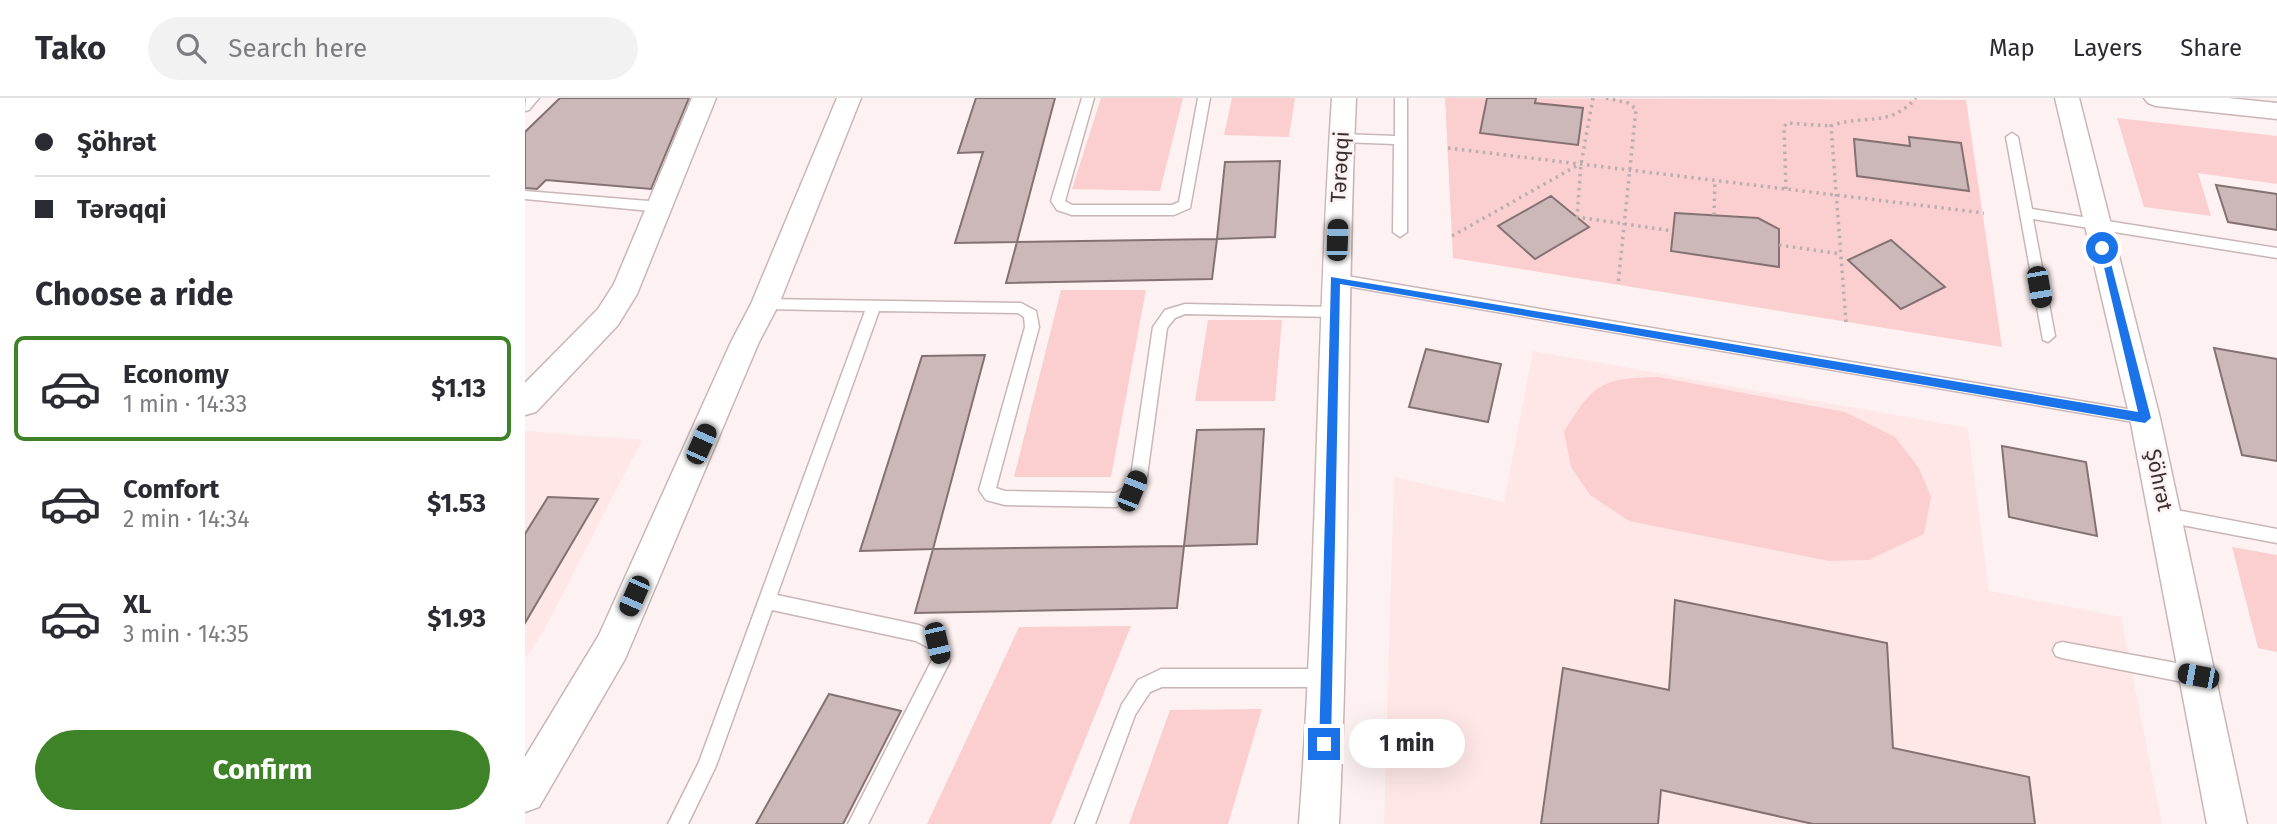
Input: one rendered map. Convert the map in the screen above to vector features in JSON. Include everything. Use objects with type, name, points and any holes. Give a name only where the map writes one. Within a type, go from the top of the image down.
[{"type":"street","points":[[525,402],[608,317],[627,287],[704,98]]},
{"type":"street","points":[[525,793],[612,647],[745,342],[765,304],[849,98]]},
{"type":"street","name":"Tərəqqi","points":[[1319,824],[1326,678],[1334,312],[1343,98]]},
{"type":"street","name":"Şöhrət","points":[[2067,98],[2145,418],[2227,824]]},
{"type":"street","points":[[2156,98],[2277,111]]},
{"type":"lane","points":[[525,107],[533,98]]},
{"type":"lane","points":[[1088,98],[1058,201],[1062,207],[1072,210],[1174,209],[1185,205],[1204,98]]},
{"type":"lane","points":[[1400,232],[1401,98]]},
{"type":"lane","points":[[2012,137],[2048,336]]},
{"type":"lane","points":[[1341,138],[1401,140]]},
{"type":"lane","points":[[525,195],[661,207]]},
{"type":"lane","points":[[2027,213],[2277,253]]},
{"type":"lane","points":[[1335,279],[2145,418]]},
{"type":"lane","points":[[765,304],[1021,308],[1031,316],[1032,327],[986,489],[992,495],[1005,498],[1116,500],[1132,491],[1139,476],[1160,327],[1170,314],[1185,309],[1334,312]]},
{"type":"lane","points":[[678,824],[707,766],[873,307]]},
{"type":"lane","points":[[2166,515],[2277,536]]},
{"type":"lane","points":[[768,601],[919,633],[937,643],[941,661],[858,824]]},
{"type":"lane","points":[[2062,650],[2198,676]]},
{"type":"lane","points":[[1085,824],[1128,710],[1144,686],[1161,678],[1326,678]]},
{"type":"path","points":[[1593,98],[1581,164],[1577,217],[1673,231]]},
{"type":"path","points":[[1606,98],[1628,103],[1636,109],[1618,285]]},
{"type":"path","points":[[1786,189],[1784,127],[1787,122],[1831,126],[1837,123],[1890,119],[1904,114],[1916,98]]},
{"type":"path","points":[[1831,126],[1846,322]]},
{"type":"path","points":[[1448,148],[1984,213]]},
{"type":"path","points":[[1452,236],[1581,164]]},
{"type":"path","points":[[1714,215],[1716,180]]},
{"type":"path","points":[[1779,245],[1841,254]]},
{"type":"shaded area","points":[[1101,98],[1183,98],[1160,191],[1072,189]]},
{"type":"shaded area","points":[[1232,98],[1295,98],[1289,137],[1224,135]]},
{"type":"shaded area","points":[[1445,98],[1966,100],[2002,347],[1453,258]]},
{"type":"shaded area","points":[[2117,118],[2277,136],[2277,184],[2198,173],[2211,216],[2144,207]]},
{"type":"shaded area","points":[[1061,290],[1146,290],[1111,477],[1014,477]]},
{"type":"shaded area","points":[[1208,320],[1282,320],[1275,401],[1195,401]]},
{"type":"shaded area","points":[[1533,351],[1968,428],[1989,591],[2121,617],[2162,824],[1384,824],[1394,477],[1504,502]]},
{"type":"shaded area","points":[[1658,377],[1845,412],[1895,437],[1919,468],[1931,497],[1924,534],[1868,560],[1829,561],[1629,521],[1590,495],[1571,467],[1564,432],[1583,403],[1601,387],[1623,379]]},
{"type":"shaded area","points":[[525,431],[642,440],[542,634],[525,658]]},
{"type":"shaded area","points":[[2232,547],[2277,555],[2277,652],[2258,648]]},
{"type":"shaded area","points":[[1131,626],[1051,824],[927,824],[1019,627]]},
{"type":"shaded area","points":[[1262,709],[1228,824],[1129,824],[1170,710]]},
{"type":"building","points":[[560,98],[689,98],[651,189],[546,180],[537,189],[525,188],[525,132]]},
{"type":"building","points":[[976,98],[1055,98],[1017,242],[955,243],[983,152],[958,153]]},
{"type":"building","points":[[1487,98],[1536,98],[1535,103],[1583,108],[1578,145],[1480,133]]},
{"type":"building","points":[[1909,137],[1961,143],[1969,191],[1857,176],[1854,139],[1910,146]]},
{"type":"building","points":[[1280,161],[1275,237],[1217,239],[1225,162]]},
{"type":"building","points":[[2216,185],[2277,194],[2277,230],[2228,222]]},
{"type":"building","points":[[1551,196],[1589,227],[1535,259],[1498,226]]},
{"type":"building","points":[[1675,213],[1758,218],[1779,229],[1779,267],[1671,251]]},
{"type":"building","points":[[1217,239],[1212,279],[1006,283],[1017,242]]},
{"type":"building","points":[[1891,240],[1945,287],[1901,309],[1848,260]]},
{"type":"building","points":[[2214,348],[2277,359],[2277,461],[2242,455]]},
{"type":"building","points":[[1426,349],[1501,364],[1488,422],[1409,407]]},
{"type":"building","points":[[985,355],[933,549],[860,551],[922,356]]},
{"type":"building","points":[[1264,429],[1257,544],[1184,546],[1197,430]]},
{"type":"building","points":[[2002,446],[2086,462],[2097,536],[2009,517]]},
{"type":"building","points":[[548,497],[598,499],[525,623],[525,534]]},
{"type":"building","points":[[1184,546],[1177,608],[915,613],[933,549]]},
{"type":"building","points":[[1675,600],[1887,643],[1893,748],[2029,777],[2035,824],[1813,824],[1661,790],[1658,824],[1541,824],[1563,668],[1669,690]]},
{"type":"building","points":[[829,694],[901,711],[843,824],[756,824]]},
{"type":"route","points":[[1324,744],[1335,279],[2145,418],[2102,248]]}]
